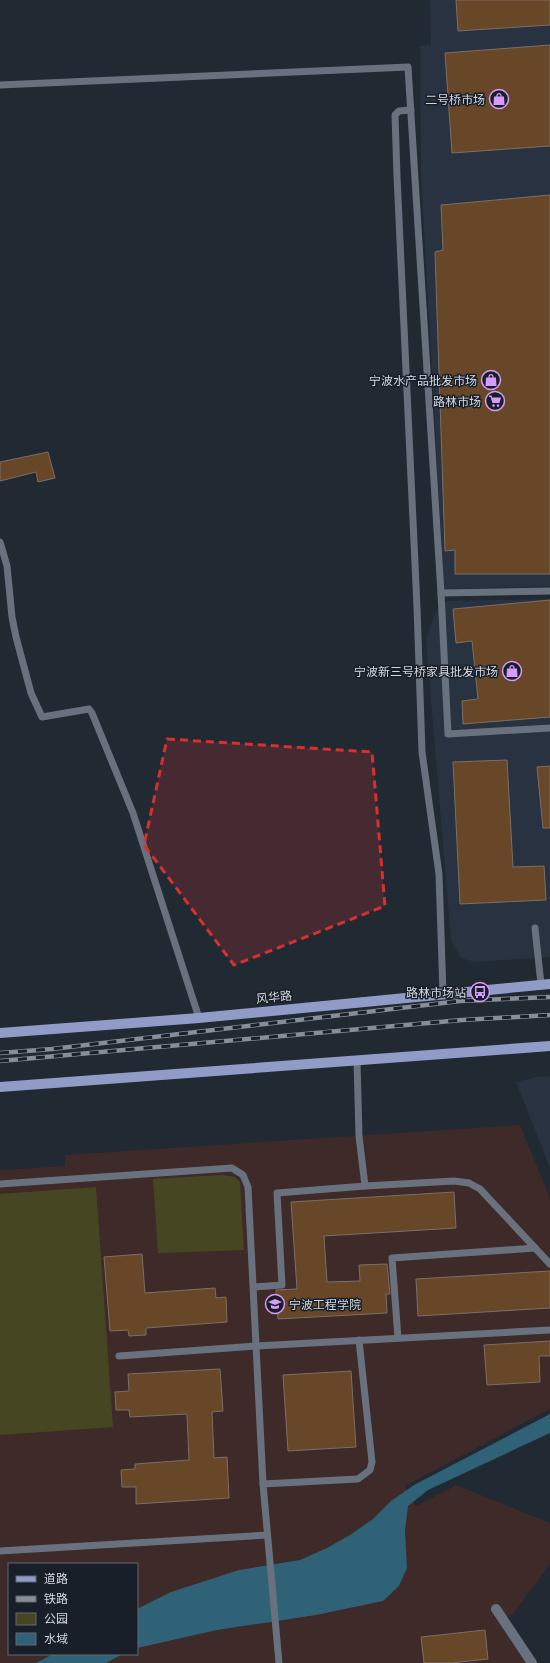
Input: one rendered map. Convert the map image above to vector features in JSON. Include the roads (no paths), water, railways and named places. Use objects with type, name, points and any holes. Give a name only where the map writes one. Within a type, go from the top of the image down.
[{"type":"main road","name":"风华路","points":[[0,1033],[199,1018],[545,984]]},
{"type":"main road","points":[[0,1086],[550,1046]]},
{"type":"street","points":[[496,1609],[532,1663]]},
{"type":"lane","points":[[0,85],[408,66],[441,593],[448,734],[550,728]]},
{"type":"lane","points":[[411,110],[399,111],[395,115],[397,176],[418,607],[422,752],[432,811],[439,874],[443,994]]},
{"type":"lane","points":[[0,542],[7,566],[12,617],[31,693],[42,717],[89,709],[92,713],[133,813],[199,1018]]},
{"type":"lane","points":[[441,593],[550,591]]},
{"type":"lane","points":[[535,928],[545,984]]},
{"type":"lane","points":[[357,1061],[359,1136],[365,1186]]},
{"type":"lane","points":[[0,1184],[232,1168],[243,1175],[248,1187],[263,1484],[279,1662]]},
{"type":"lane","points":[[254,1287],[282,1285],[277,1193],[365,1186],[454,1181],[469,1183],[480,1189],[550,1264]]},
{"type":"lane","points":[[398,1338],[392,1258],[535,1248]]},
{"type":"lane","points":[[119,1356],[256,1346],[550,1330]]},
{"type":"lane","points":[[263,1484],[358,1479],[370,1470],[372,1462],[359,1340]]},
{"type":"lane","points":[[0,1551],[267,1536]]},
{"type":"water","points":[[550,1414],[550,1433],[428,1490],[408,1506],[405,1531],[407,1568],[399,1586],[383,1601],[316,1615],[217,1630],[138,1648],[138,1608],[171,1592],[239,1570],[300,1560],[327,1548],[350,1535],[373,1519],[391,1501],[414,1485]]},
{"type":"water","points":[[51,1655],[121,1655],[106,1663],[36,1663]]},
{"type":"railway","points":[[0,1053],[52,1049],[460,1001],[550,997]]},
{"type":"railway","points":[[0,1061],[462,1020],[550,1015]]},
{"type":"place","name":"二号桥市场","points":[[499,99]]},
{"type":"place","name":"宁波水产品批发市场","points":[[491,380]]},
{"type":"place","name":"路林市场","points":[[495,401]]},
{"type":"place","name":"宁波新三号桥家具批发市场","points":[[512,671]]},
{"type":"place","name":"路林市场站","points":[[480,992]]},
{"type":"place","name":"宁波工程学院","points":[[275,1304]]}]
